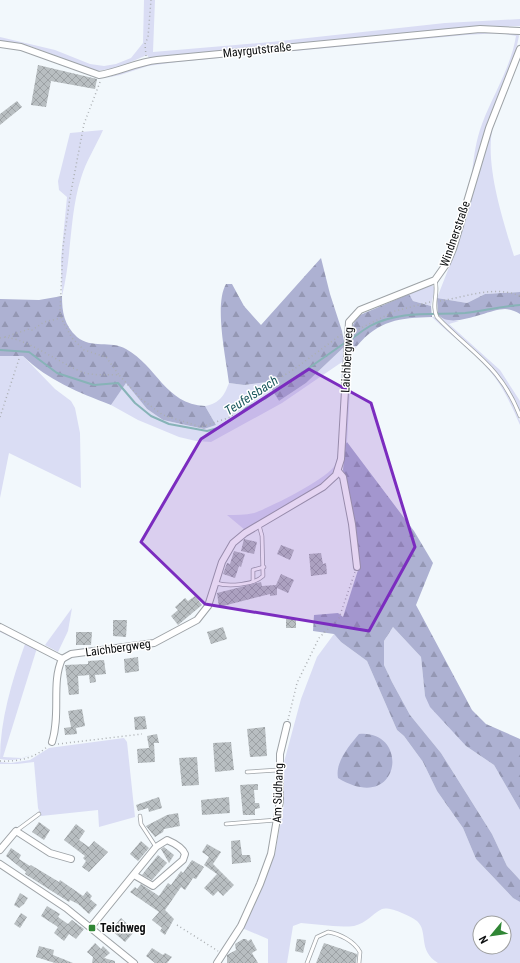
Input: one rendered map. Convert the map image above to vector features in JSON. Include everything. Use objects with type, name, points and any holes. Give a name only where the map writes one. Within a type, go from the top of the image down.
[{"type":"street","name":"Mayrgutstraße","points":[[0,44],[21,47],[88,72],[103,74],[146,62],[480,29],[520,31]]},
{"type":"street","name":"Windnerstraße","points":[[435,280],[447,263],[453,248],[490,128],[520,50]]},
{"type":"street","name":"Laichbergweg","points":[[62,659],[71,654],[142,645],[158,641],[191,624],[200,617],[208,606],[222,562],[229,548],[239,537],[323,487],[338,471],[341,460],[349,322],[360,310],[435,280]]},
{"type":"street","points":[[338,471],[343,477],[355,544],[357,567]]},
{"type":"street","points":[[0,626],[62,659],[57,680],[58,715],[52,742]]},
{"type":"street","name":"Am Südhang","points":[[217,963],[222,953],[241,926],[260,884],[271,854],[278,820],[280,801],[278,770],[287,725]]},
{"type":"street","points":[[0,850],[16,831],[50,853],[71,859]]},
{"type":"street","points":[[91,927],[156,847],[167,840],[184,850],[185,854],[183,860],[153,886],[134,875]]},
{"type":"street","points":[[0,864],[66,908],[91,927],[124,960],[134,963]]},
{"type":"lane","name":"Windnerstraße","points":[[435,280],[436,287],[434,310],[437,317],[478,354],[499,376],[512,397],[520,416]]},
{"type":"lane","points":[[216,583],[230,586],[252,581],[263,576],[264,567],[262,536],[259,525]]},
{"type":"lane","points":[[252,581],[254,570],[264,567]]},
{"type":"lane","points":[[247,772],[278,770]]},
{"type":"lane","points":[[16,831],[39,814]]},
{"type":"lane","points":[[140,816],[141,824],[156,847]]},
{"type":"lane","points":[[226,824],[278,820]]},
{"type":"lane","points":[[307,963],[317,937],[328,932],[345,938],[354,944],[360,952],[359,963]]},
{"type":"path","points":[[146,62],[145,44],[148,37],[151,0]]},
{"type":"path","points":[[103,74],[84,124],[65,227],[60,287],[62,318],[72,338],[84,350],[106,357],[141,399],[163,415],[201,427],[231,417],[236,410],[273,382],[293,370],[340,335],[348,335],[395,311],[434,301],[490,291],[509,291],[520,296]]},
{"type":"path","points":[[0,338],[29,329],[32,330],[44,322],[62,318]]},
{"type":"path","points":[[6,337],[21,342],[85,373],[120,375]]},
{"type":"path","points":[[0,418],[19,359]]},
{"type":"path","points":[[287,725],[297,683],[319,638],[339,618],[357,567]]},
{"type":"path","points":[[0,761],[17,761],[28,758],[52,742],[59,744],[142,734]]},
{"type":"path","points":[[177,925],[222,953]]},
{"type":"highlighted area","points":[[309,369],[371,403],[415,547],[369,631],[205,604],[141,542],[201,439]]},
{"type":"shaded area","points":[[144,0],[155,0],[153,52],[271,42],[445,23],[520,19],[520,26],[456,29],[149,58],[147,55],[117,68],[96,71],[30,46],[0,41],[0,37],[55,50],[90,64],[104,66],[116,64],[131,58],[143,43]]},
{"type":"shaded area","points":[[487,32],[518,33],[519,36],[514,59],[495,104],[472,172],[480,130],[486,113],[506,70],[516,36],[500,33],[466,35],[177,62],[148,66],[106,78],[149,64],[179,60]]},
{"type":"shaded area","points":[[493,126],[491,157],[493,174],[500,209],[514,256],[520,254],[520,292],[485,294],[467,303],[437,298],[455,252]]},
{"type":"shaded area","points":[[103,130],[86,166],[77,192],[72,222],[68,266],[62,296],[61,259],[67,197],[59,190],[58,181],[70,133]]},
{"type":"shaded area","points":[[432,285],[435,288],[431,306],[413,301],[409,294]]},
{"type":"shaded area","points":[[438,315],[441,318],[459,321],[449,324],[500,370],[520,401],[520,413],[506,385],[488,363],[468,343],[444,323]]},
{"type":"shaded area","points":[[432,317],[434,317],[469,350],[440,325]]},
{"type":"shaded area","points":[[345,346],[339,460],[333,475],[322,484],[245,530],[227,515],[244,515],[254,513],[272,505],[311,485],[330,471],[335,465],[338,456],[340,431],[342,362],[282,403],[211,442],[196,441],[179,437],[138,420],[111,405],[126,382],[147,409],[163,420],[204,429],[216,425],[205,406],[218,401],[225,392],[229,383],[244,385],[267,382],[279,401],[306,383]]},
{"type":"shaded area","points":[[350,346],[357,346],[352,354],[347,442],[345,445]]},
{"type":"shaded area","points":[[0,356],[23,356],[55,389],[71,401],[75,408],[80,433],[81,488],[9,453],[0,498]]},
{"type":"shaded area","points":[[480,360],[496,375],[510,398],[520,421],[520,425],[512,407],[496,379]]},
{"type":"shaded area","points":[[72,608],[68,631],[58,652],[45,645]]},
{"type":"shaded area","points":[[393,627],[421,657],[425,696],[466,746],[494,765],[520,810],[520,880],[507,866],[492,834],[441,753],[410,715],[392,682],[384,665],[384,641]]},
{"type":"shaded area","points":[[0,631],[37,648],[3,757],[22,758],[30,755],[23,758],[15,760],[0,759],[2,730],[4,715],[25,644]]},
{"type":"shaded area","points":[[334,634],[341,642],[367,661],[397,730],[404,736],[423,762],[437,791],[463,828],[476,859],[513,898],[520,902],[520,963],[438,963],[432,958],[425,947],[422,930],[417,921],[405,914],[385,908],[378,911],[366,921],[354,926],[301,923],[293,926],[287,963],[268,963],[268,939],[242,928],[275,853],[284,805],[283,766],[301,699],[317,657]]},
{"type":"shaded area","points":[[124,738],[127,742],[135,817],[99,827],[98,810],[41,816],[38,808],[34,762],[0,764],[0,762],[11,763],[30,760],[49,748]]},
{"type":"green space","points":[[321,258],[345,346],[306,383],[279,401],[267,382],[244,385],[229,383],[221,318],[221,305],[226,284],[232,284],[244,306],[261,325]]},
{"type":"green space","points":[[520,292],[520,314],[509,309],[505,309],[461,320],[444,319],[438,315],[437,298],[467,303],[485,294]]},
{"type":"green space","points":[[409,294],[413,301],[431,306],[432,317],[409,318],[390,322],[373,331],[357,346],[351,346],[351,333],[354,322],[360,315]]},
{"type":"green space","points":[[62,296],[65,318],[69,328],[77,337],[88,343],[114,345],[126,349],[137,356],[171,392],[180,399],[191,404],[205,406],[216,425],[204,429],[163,420],[147,409],[126,383],[111,405],[64,385],[33,365],[23,356],[0,356],[0,299],[39,300]]},
{"type":"green space","points":[[347,442],[414,531],[433,563],[416,605],[472,710],[486,724],[520,739],[520,810],[494,765],[466,746],[430,707],[425,696],[421,657],[393,627],[384,641],[384,665],[410,715],[441,753],[492,834],[507,866],[520,880],[520,902],[513,898],[476,859],[463,828],[437,791],[423,762],[404,736],[397,730],[367,661],[341,642],[334,634],[313,631],[314,615],[338,613],[343,617],[359,567],[354,520],[343,470],[345,445]]},
{"type":"green space","points":[[359,734],[376,736],[387,744],[392,756],[392,768],[386,779],[375,786],[359,787],[338,778],[341,760],[347,749]]},
{"type":"building","points":[[38,65],[97,79],[95,89],[51,81],[46,107],[31,105]]},
{"type":"building","points":[[17,101],[22,107],[0,125],[0,114]]},
{"type":"building","points":[[244,539],[257,542],[254,554],[241,551]]},
{"type":"building","points":[[281,545],[294,550],[290,560],[277,554]]},
{"type":"building","points":[[234,551],[245,554],[241,567],[239,566],[235,578],[223,574],[227,563],[230,564]]},
{"type":"building","points":[[321,553],[323,564],[326,563],[327,574],[311,576],[309,554]]},
{"type":"building","points":[[281,574],[294,580],[288,593],[277,588],[277,595],[270,596],[270,594],[219,607],[217,593],[261,582],[262,586],[276,585]]},
{"type":"building","points":[[195,596],[202,605],[178,625],[171,616],[178,610],[175,607],[185,598],[188,601]]},
{"type":"building","points":[[286,619],[296,619],[296,628],[286,628]]},
{"type":"building","points":[[113,620],[127,620],[126,637],[113,636]]},
{"type":"building","points":[[223,627],[227,639],[211,644],[207,632]]},
{"type":"building","points":[[76,632],[92,632],[91,645],[76,645]]},
{"type":"building","points":[[138,657],[139,671],[125,673],[124,659]]},
{"type":"building","points":[[104,660],[106,674],[95,675],[96,682],[90,683],[89,675],[78,676],[79,694],[69,695],[65,665],[88,664],[88,661]]},
{"type":"building","points":[[82,709],[85,726],[76,728],[77,734],[65,735],[64,728],[71,727],[68,711]]},
{"type":"building","points":[[145,716],[147,729],[135,730],[134,717]]},
{"type":"building","points":[[265,727],[267,756],[250,757],[247,729]]},
{"type":"building","points":[[157,734],[159,743],[154,743],[155,762],[138,763],[137,749],[149,748],[147,736]]},
{"type":"building","points":[[231,742],[234,770],[215,772],[213,743]]},
{"type":"building","points":[[197,757],[199,785],[182,786],[179,758]]},
{"type":"building","points":[[258,784],[258,790],[254,790],[255,803],[259,803],[260,808],[255,809],[255,815],[243,815],[240,785]]},
{"type":"building","points":[[159,797],[162,808],[149,812],[148,808],[138,811],[136,805]]},
{"type":"building","points":[[229,797],[230,813],[202,815],[201,800]]},
{"type":"building","points":[[178,813],[180,826],[164,829],[163,832],[155,837],[146,826],[167,815]]},
{"type":"building","points":[[39,822],[50,830],[44,840],[32,832]]},
{"type":"building","points":[[76,824],[85,831],[79,840],[89,847],[94,841],[108,852],[89,872],[82,867],[86,861],[83,858],[85,856],[64,840]]},
{"type":"building","points":[[240,840],[242,855],[250,855],[251,862],[232,864],[231,841]]},
{"type":"building","points":[[141,841],[149,848],[138,861],[130,854]]},
{"type":"building","points":[[207,844],[221,852],[213,864],[234,885],[223,896],[218,891],[213,896],[204,888],[217,874],[204,865],[209,857],[202,852]]},
{"type":"building","points":[[164,847],[174,855],[169,863],[161,849]]},
{"type":"building","points":[[11,848],[21,855],[19,859],[59,882],[60,880],[83,896],[87,891],[92,896],[90,899],[97,905],[89,914],[78,904],[70,900],[69,902],[25,874],[26,872],[6,856]]},
{"type":"building","points":[[158,855],[167,863],[152,880],[142,875]]},
{"type":"building","points":[[192,860],[204,867],[196,879],[193,878],[185,890],[181,887],[165,910],[174,919],[165,935],[160,931],[162,928],[152,920],[159,912],[130,892],[135,887],[137,889],[141,884],[159,896],[168,883],[171,885],[181,871],[183,873]]},
{"type":"building","points":[[20,893],[28,898],[19,908],[14,905]]},
{"type":"building","points":[[47,906],[60,914],[58,917],[68,924],[72,920],[84,929],[76,939],[69,934],[64,941],[54,933],[58,927],[41,916]]},
{"type":"building","points":[[21,913],[27,917],[20,928],[14,924]]},
{"type":"building","points":[[121,918],[135,931],[125,942],[111,930]]},
{"type":"building","points":[[243,939],[248,941],[251,939],[257,950],[252,953],[258,963],[227,963],[227,955],[236,950],[235,944]]},
{"type":"building","points":[[297,939],[306,940],[303,953],[295,951]]},
{"type":"building","points":[[95,943],[101,949],[103,946],[110,953],[104,958],[115,961],[115,963],[92,963],[93,957],[87,952]]},
{"type":"building","points":[[324,943],[357,954],[356,963],[316,963]]},
{"type":"building","points":[[39,946],[54,950],[53,955],[73,963],[55,963],[36,957]]},
{"type":"building","points":[[152,948],[163,955],[165,953],[172,957],[167,963],[155,963],[146,956]]},
{"type":"waterway","name":"Teufelsbach","points":[[350,340],[370,326],[381,321],[405,315],[465,313],[520,305]]},
{"type":"waterway","name":"Teufelsbach","points":[[0,350],[29,352],[57,373],[94,385],[118,383],[135,403],[151,416],[169,424],[207,431],[218,428],[246,408],[266,398],[346,342]]},
{"type":"place","name":"Teichweg","points":[[92,928]]}]
